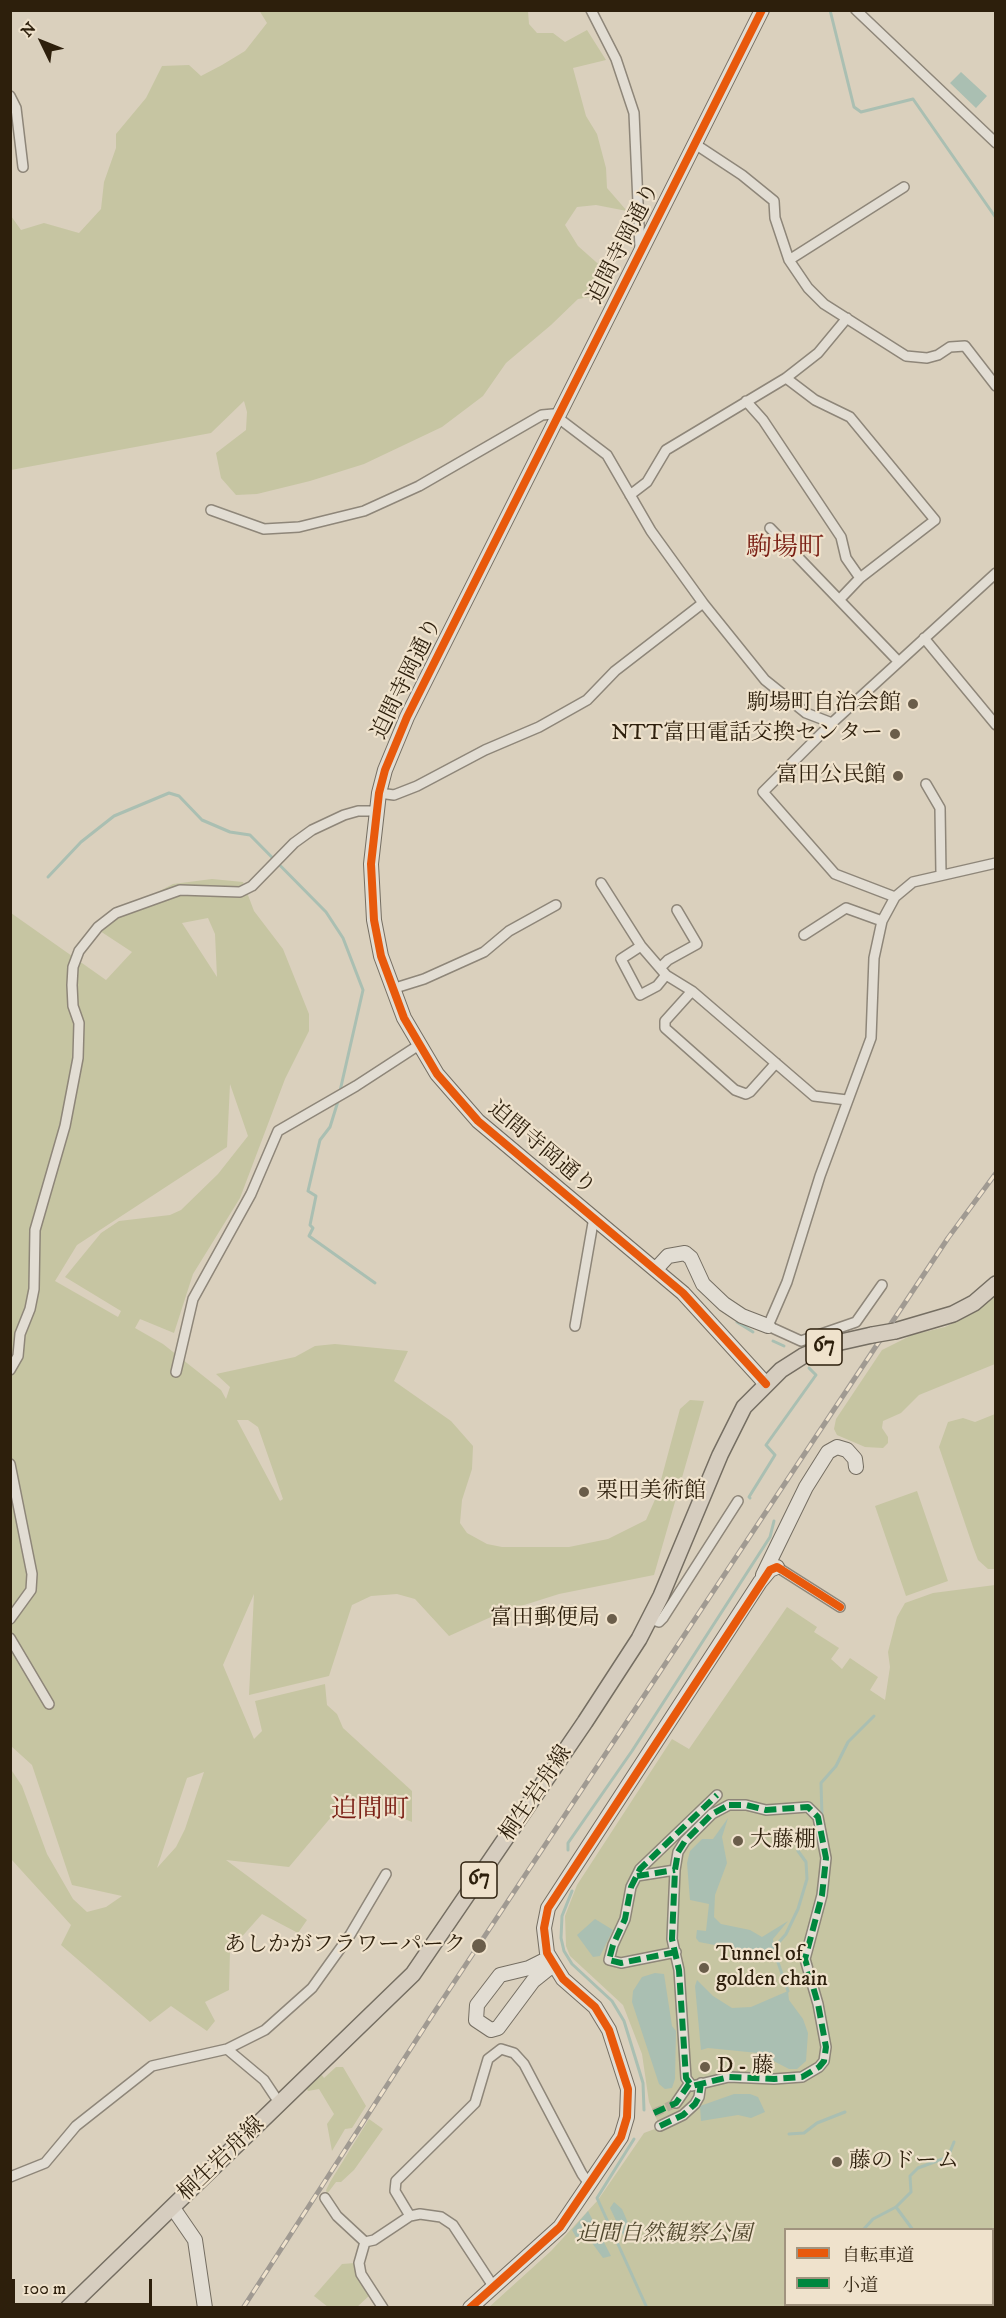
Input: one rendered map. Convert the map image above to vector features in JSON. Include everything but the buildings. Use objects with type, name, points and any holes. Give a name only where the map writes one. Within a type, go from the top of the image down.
[{"type":"main road","name":"桐生岩舟線","points":[[68,2307],[389,2000],[421,1964],[585,1722],[649,1619],[735,1423],[766,1384],[803,1356],[832,1344],[895,1331],[954,1314],[974,1303],[996,1284]]},
{"type":"street","points":[[591,10],[616,59],[634,113],[640,254]]},
{"type":"street","name":"迫間寺岡通り","points":[[762,10],[407,717],[385,770],[379,793],[375,811],[371,864],[374,920],[392,989],[419,1045],[437,1074],[478,1121],[656,1269],[712,1323],[766,1384]]},
{"type":"street","points":[[856,10],[996,143]]},
{"type":"street","points":[[10,96],[16,108],[23,167]]},
{"type":"street","points":[[695,144],[774,201],[775,218],[789,260],[808,288],[824,304],[897,352],[914,357],[933,357],[950,347],[965,346],[996,386]]},
{"type":"street","points":[[789,260],[904,186]]},
{"type":"street","points":[[630,495],[646,482],[666,450],[786,378],[818,353],[847,318]]},
{"type":"street","points":[[786,378],[815,400],[850,417],[935,520],[860,578],[840,599]]},
{"type":"street","points":[[746,401],[763,420],[841,537],[846,558],[860,578]]},
{"type":"street","points":[[211,510],[264,529],[322,523],[384,503],[542,416],[558,416],[607,455],[651,531],[703,603],[765,680],[806,713],[832,723]]},
{"type":"street","points":[[770,528],[898,662]]},
{"type":"street","points":[[895,897],[835,874],[763,792],[832,723],[996,573]]},
{"type":"street","points":[[379,793],[394,795],[417,786],[485,750],[539,727],[586,700],[615,671],[703,603]]},
{"type":"street","points":[[924,638],[996,725]]},
{"type":"street","points":[[926,784],[940,808],[941,874]]},
{"type":"street","points":[[10,1370],[18,1356],[20,1334],[30,1309],[34,1289],[35,1230],[64,1126],[78,1058],[79,1023],[73,1006],[72,985],[73,967],[79,951],[98,927],[116,913],[180,890],[240,892],[252,886],[294,843],[312,830],[344,815],[358,811],[375,811]]},
{"type":"street","points":[[768,1326],[787,1282],[873,1028],[874,958],[882,921],[895,897],[914,882],[996,863]]},
{"type":"street","points":[[601,883],[641,946],[663,971],[692,991],[814,1096],[847,1100]]},
{"type":"street","points":[[392,989],[424,979],[484,952],[509,931],[556,906]]},
{"type":"street","points":[[804,935],[846,908],[882,921]]},
{"type":"street","points":[[641,946],[621,959],[640,995],[657,986],[668,960],[698,944],[677,910]]},
{"type":"street","points":[[692,991],[665,1021],[666,1028],[735,1090],[746,1094],[750,1092],[776,1064]]},
{"type":"street","points":[[176,1372],[193,1299],[251,1194],[271,1142],[278,1131],[356,1086],[419,1045]]},
{"type":"street","points":[[575,1326],[594,1217]]},
{"type":"street","points":[[656,1269],[668,1256],[685,1253],[691,1258],[704,1284],[724,1304],[742,1316],[801,1341],[856,1322],[882,1285]]},
{"type":"street","points":[[760,1582],[806,1487],[828,1452],[837,1447],[848,1450],[855,1459],[856,1467]]},
{"type":"street","points":[[10,1464],[32,1574],[31,1590],[10,1619]]},
{"type":"street","points":[[649,1619],[659,1622],[663,1618],[738,1501]]},
{"type":"street","points":[[470,2307],[555,2232],[590,2185],[621,2137],[627,2117],[628,2089],[609,2030],[595,2007],[563,1979],[551,1962],[544,1928],[548,1908],[770,1570],[777,1568],[840,1607]]},
{"type":"street","points":[[10,1638],[49,1704]]},
{"type":"street","points":[[676,1952],[621,1963],[609,1960],[640,1869],[717,1793],[722,1807]]},
{"type":"street","points":[[676,2103],[688,2084],[676,1952],[672,1939],[678,1852],[695,1828],[722,1807],[746,1805],[766,1810],[782,1810],[808,1807],[818,1817],[826,1858],[822,1895],[805,1959],[818,2004],[826,2047],[824,2061],[819,2067],[802,2077],[774,2079],[729,2077],[692,2086],[688,2084]]},
{"type":"street","points":[[637,1876],[675,1870]]},
{"type":"street","points":[[10,2177],[45,2163],[76,2126],[152,2066],[227,2049],[265,2030],[307,1995],[351,1935],[387,1874]]},
{"type":"street","points":[[551,1962],[532,1981],[498,2028],[491,2030],[476,2020],[477,2005],[500,1975],[551,1962]]},
{"type":"street","points":[[227,2049],[264,2080],[280,2104]]},
{"type":"street","points":[[410,2216],[395,2191],[396,2181],[475,2103],[488,2059],[501,2049],[514,2053],[524,2064],[590,2185]]},
{"type":"street","points":[[660,2126],[683,2115],[695,2104],[701,2083]]},
{"type":"street","points":[[325,2198],[337,2216],[365,2242]]},
{"type":"street","points":[[173,2208],[195,2241],[205,2307]]},
{"type":"street","points":[[365,2242],[374,2240],[410,2216],[423,2214],[441,2217],[450,2221],[493,2286]]},
{"type":"street","points":[[365,2242],[359,2263],[361,2274],[383,2307]]},
{"type":"green space","points":[[259,10],[528,11],[529,24],[537,33],[553,33],[565,42],[587,30],[606,60],[573,68],[586,116],[597,134],[606,168],[607,188],[627,211],[596,205],[577,207],[565,225],[578,246],[614,278],[609,291],[601,300],[590,297],[578,299],[506,363],[483,396],[442,427],[364,464],[310,481],[257,494],[236,495],[221,478],[216,453],[246,430],[247,412],[244,401],[211,433],[11,470],[11,216],[21,230],[44,223],[79,233],[101,209],[104,182],[116,148],[116,134],[146,98],[162,66],[189,65],[201,76],[222,65],[245,51],[267,23]]},
{"type":"green space","points":[[212,879],[243,882],[254,911],[283,949],[309,1014],[309,1031],[285,1079],[240,1198],[193,1274],[174,1333],[140,1319],[135,1328],[163,1344],[221,1390],[226,1399],[230,1387],[216,1374],[295,1357],[315,1346],[335,1344],[408,1351],[394,1381],[451,1421],[473,1446],[472,1469],[462,1500],[460,1523],[467,1533],[487,1544],[502,1547],[569,1547],[608,1539],[646,1520],[657,1495],[680,1409],[690,1400],[704,1401],[654,1575],[559,1594],[502,1612],[449,1636],[415,1599],[397,1594],[371,1596],[352,1605],[329,1676],[249,1695],[254,1594],[223,1665],[254,1739],[262,1731],[255,1701],[325,1684],[327,1705],[337,1714],[343,1728],[412,1791],[412,1822],[349,1796],[289,1867],[226,1860],[307,1920],[298,1933],[262,1914],[230,1950],[229,1990],[205,2002],[215,2021],[207,2031],[171,2006],[150,2022],[61,1945],[71,1925],[11,1859],[10,1768],[22,1786],[47,1854],[73,1899],[87,1912],[106,1907],[122,1896],[72,1885],[32,1765],[11,1746],[11,913],[106,980],[132,952],[100,931],[129,907],[173,884]],"holes":[[[208,918],[215,934],[217,977],[182,923]],[[230,1084],[248,1136],[218,1174],[181,1210],[170,1215],[119,1221],[101,1233],[65,1277],[121,1311],[118,1317],[55,1281],[77,1245],[227,1147]],[[237,1420],[248,1420],[258,1427],[283,1499],[280,1501]],[[204,1772],[185,1829],[176,1847],[157,1868],[187,1778]]]},
{"type":"green space","points":[[995,1297],[995,1364],[919,1395],[901,1413],[883,1421],[882,1428],[888,1437],[888,1443],[883,1448],[865,1447],[837,1435],[834,1429],[836,1419],[882,1350],[912,1335],[945,1327],[972,1314]]},
{"type":"green space","points":[[995,1414],[996,1569],[988,1569],[978,1560],[939,1447],[948,1422],[963,1418],[975,1422]]},
{"type":"green space","points":[[917,1491],[948,1581],[906,1596],[875,1506]]},
{"type":"green space","name":"迫間自然観察公園","points":[[995,1585],[995,2307],[488,2308],[551,2251],[598,2200],[644,2133],[660,2127],[649,2102],[642,2054],[623,2005],[570,1956],[566,1946],[565,1916],[577,1885],[672,1739],[689,1749],[787,1607],[817,1627],[814,1632],[839,1648],[831,1659],[842,1669],[850,1658],[878,1677],[870,1690],[885,1700],[890,1667],[888,1652],[897,1617],[905,1603],[933,1593]]},
{"type":"green space","points":[[336,2067],[343,2067],[366,2106],[352,2128],[345,2129],[332,2151],[327,2124],[334,2114],[319,2089],[308,2091],[306,2088],[321,2074],[324,2078]]},
{"type":"green space","points":[[369,2119],[383,2129],[354,2170],[341,2182],[336,2182],[327,2194],[326,2190],[330,2182]]},
{"type":"green space","points":[[355,2263],[357,2276],[371,2294],[356,2308],[328,2307],[314,2296],[342,2264]]},
{"type":"shaded area","points":[[961,72],[987,96],[976,108],[950,83]]},
{"type":"shaded area","points":[[728,1818],[722,1837],[727,1863],[715,1895],[714,1917],[721,1924],[750,1930],[762,1937],[788,1921],[773,1939],[775,1953],[746,1951],[699,1942],[696,1938],[697,1930],[706,1931],[709,1904],[690,1900],[687,1863],[690,1851],[702,1839],[713,1839]]},
{"type":"shaded area","points":[[595,1919],[613,1930],[600,1956],[593,1957],[577,1935]]},
{"type":"shaded area","points":[[655,1973],[664,1974],[672,2026],[676,2031],[675,2079],[672,2088],[665,2089],[659,2084],[632,2002],[633,1991],[642,1977]]},
{"type":"shaded area","points":[[697,1980],[713,1996],[732,2008],[751,2007],[788,1991],[789,2000],[803,2019],[808,2033],[806,2061],[797,2069],[789,2069],[758,2053],[708,2048],[701,2050],[695,1986]]},
{"type":"shaded area","points":[[734,2094],[750,2094],[758,2097],[765,2112],[751,2118],[738,2115],[701,2121],[700,2106]]},
{"type":"shaded area","points":[[614,2202],[622,2209],[629,2225],[624,2237],[610,2208]]},
{"type":"shaded area","points":[[588,2211],[611,2256],[603,2258],[590,2240],[576,2237],[572,2230]]},
{"type":"waterway","points":[[830,10],[854,107],[861,112],[913,99],[996,218]]},
{"type":"waterway","points":[[48,877],[81,842],[114,816],[169,793],[179,796],[202,820],[230,832],[250,835],[326,912],[343,938],[363,990],[340,1091]]},
{"type":"waterway","points":[[339,1098],[330,1127],[320,1140],[308,1191],[316,1196],[310,1225],[313,1228],[309,1236],[375,1283]]},
{"type":"waterway","points":[[737,1322],[753,1332]]},
{"type":"waterway","points":[[773,1341],[784,1346]]},
{"type":"waterway","points":[[750,1498],[775,1455],[766,1445],[816,1375],[809,1368]]},
{"type":"waterway","points":[[568,1850],[568,1843],[632,1751],[770,1537],[774,1521]]},
{"type":"waterway","points":[[822,1817],[821,1783],[836,1766],[848,1742],[874,1716]]},
{"type":"waterway","points":[[774,1948],[786,1934],[798,1909],[807,1879],[806,1862],[798,1851],[799,1845],[818,1826]]},
{"type":"waterway","points":[[572,1891],[562,1916],[561,1938],[564,1951],[572,1964],[612,2001],[624,2021],[643,2083],[644,2110]]},
{"type":"waterway","points":[[774,1951],[788,1991]]},
{"type":"waterway","points":[[789,2134],[804,2133],[817,2123],[845,2112]]},
{"type":"waterway","points":[[634,2139],[597,2198],[647,2308]]},
{"type":"waterway","points":[[865,2228],[873,2219],[896,2207],[911,2192],[910,2176],[918,2168],[948,2157],[954,2142]]},
{"type":"waterway","points":[[896,2207],[912,2228]]},
{"type":"tunnel","points":[[654,2113],[676,2103]]},
{"type":"railway","points":[[243,2308],[435,2011],[813,1441],[948,1238],[996,1173]]},
{"type":"marked path","points":[[676,1952],[621,1963],[609,1960],[625,1919],[631,1887],[640,1869],[717,1795]]},
{"type":"marked path","points":[[729,1805],[746,1805],[766,1810],[808,1807],[818,1817],[826,1858],[822,1895],[805,1959],[818,2004],[826,2047],[824,2061],[819,2067],[802,2077],[774,2079],[729,2077],[692,2086],[686,2078],[679,1970],[672,1939],[675,1870],[678,1852],[685,1841],[712,1814],[729,1805]]},
{"type":"marked path","points":[[637,1876],[675,1870]]},
{"type":"marked path","points":[[660,2126],[683,2115],[695,2104],[699,2097],[701,2083]]},
{"type":"marked path","points":[[654,2113],[676,2103],[689,2084]]},
{"type":"cycle path","points":[[762,10],[407,717],[385,770],[379,793],[371,864],[374,920],[381,956],[404,1018],[437,1074],[478,1121],[683,1293],[766,1384]]},
{"type":"cycle path","points":[[470,2308],[560,2227],[621,2137],[627,2117],[628,2089],[609,2030],[595,2007],[563,1979],[547,1953],[544,1928],[548,1908],[770,1570],[777,1567],[840,1607]]},
{"type":"place","name":"駒場町自治会館","points":[[913,704]]},
{"type":"place","name":"NTT富田電話交換センター","points":[[895,734]]},
{"type":"place","name":"富田公民館","points":[[898,776]]},
{"type":"place","name":"栗田美術館","points":[[584,1492]]},
{"type":"place","name":"富田郵便局","points":[[612,1619]]},
{"type":"place","name":"大藤棚","points":[[738,1841]]},
{"type":"place","name":"あしかがフラワーパーク","points":[[479,1946]]},
{"type":"place","name":"Tunnel of golden chain","points":[[704,1968]]},
{"type":"place","name":"D - 藤","points":[[705,2067]]},
{"type":"place","name":"藤のドーム","points":[[837,2162]]},
{"type":"district","name":"駒場町","points":[[785,550]]},
{"type":"district","name":"迫間町","points":[[370,1812]]}]
